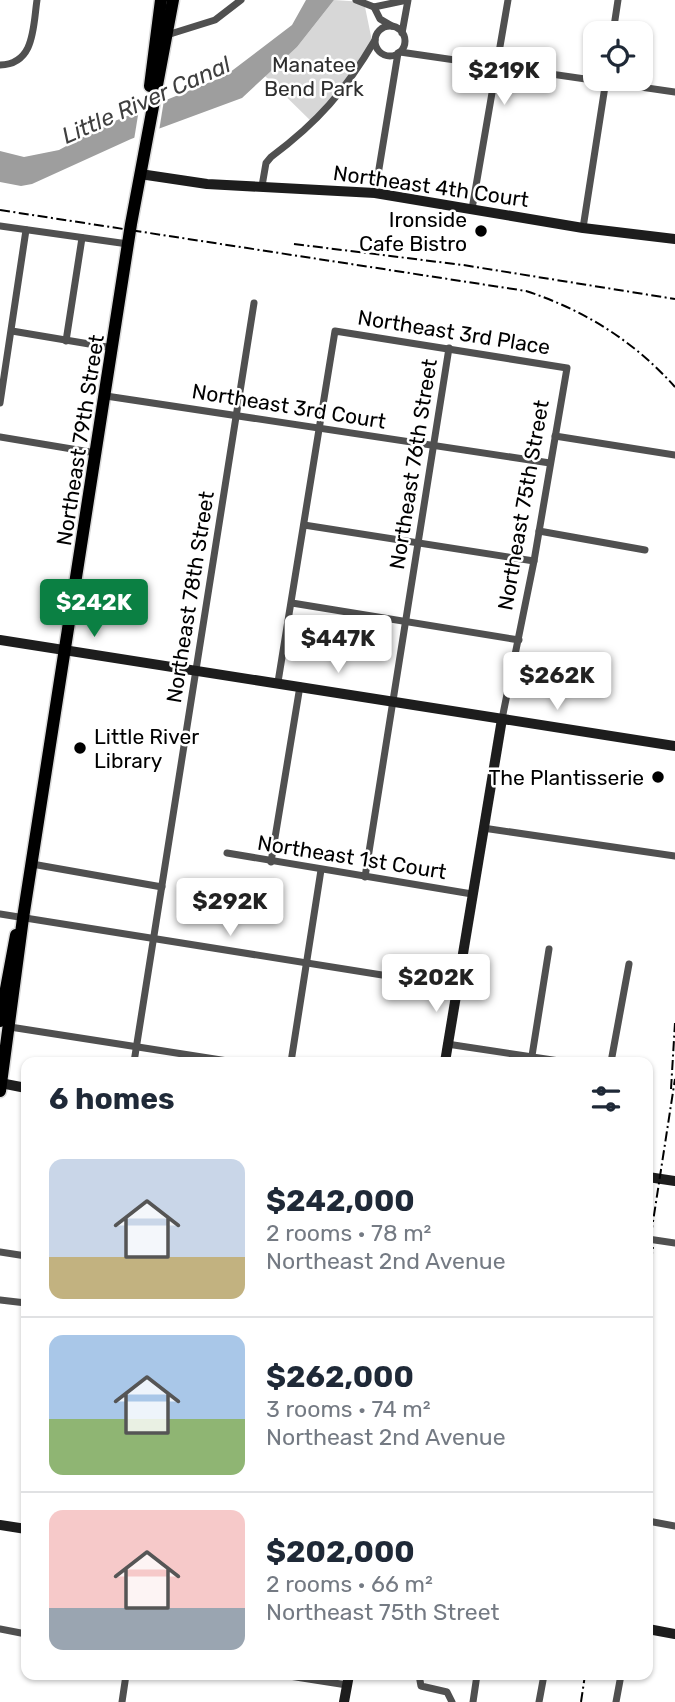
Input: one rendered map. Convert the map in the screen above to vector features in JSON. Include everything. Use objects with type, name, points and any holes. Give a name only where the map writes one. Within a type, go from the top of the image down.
[{"type":"main road","name":"Northeast 79th Street","points":[[0,1086],[15,937],[23,918],[106,397],[151,105],[161,0]]},
{"type":"main road","name":"Northeast 79th Street","points":[[151,105],[173,0]]},
{"type":"street","points":[[0,65],[21,60],[29,47],[37,0]]},
{"type":"street","points":[[167,36],[215,20],[241,0]]},
{"type":"street","points":[[356,0],[374,7],[407,0],[403,37],[396,64],[375,193]]},
{"type":"street","points":[[472,209],[508,0]]},
{"type":"street","points":[[615,21],[618,0]]},
{"type":"street","points":[[374,7],[380,19],[393,26],[412,51]]},
{"type":"street","points":[[262,186],[266,163],[328,109],[365,57],[377,36],[380,19]]},
{"type":"street","points":[[377,36],[404,20]]},
{"type":"street","points":[[377,36],[384,54],[396,64]]},
{"type":"street","points":[[365,57],[412,51],[583,77]]},
{"type":"street","points":[[653,88],[675,92]]},
{"type":"street","points":[[583,228],[604,91]]},
{"type":"street","name":"Northeast 4th Court","points":[[140,174],[199,183],[375,193],[583,228],[675,239]]},
{"type":"street","points":[[0,226],[128,244]]},
{"type":"street","points":[[0,404],[26,230]]},
{"type":"street","points":[[66,341],[82,238]]},
{"type":"street","name":"Northeast 78th Street","points":[[135,1057],[254,303]]},
{"type":"street","points":[[12,331],[113,348]]},
{"type":"street","name":"Northeast 3rd Place","points":[[320,428],[335,331],[566,368]]},
{"type":"street","name":"Northeast 76th Street","points":[[365,877],[449,348]]},
{"type":"street","name":"Northeast 75th Street","points":[[446,1057],[502,719],[534,561],[566,368]]},
{"type":"street","name":"Northeast 3rd Court","points":[[106,397],[550,463]]},
{"type":"street","points":[[278,682],[320,428]]},
{"type":"street","points":[[555,436],[675,455]]},
{"type":"street","points":[[0,437],[97,453]]},
{"type":"street","points":[[304,525],[534,561]]},
{"type":"street","points":[[539,531],[645,550]]},
{"type":"street","points":[[292,603],[519,640]]},
{"type":"street","points":[[0,640],[675,746]]},
{"type":"street","points":[[271,862],[300,686]]},
{"type":"street","points":[[483,828],[675,856]]},
{"type":"street","name":"Northeast 1st Court","points":[[227,853],[472,894]]},
{"type":"street","points":[[32,864],[162,887]]},
{"type":"street","points":[[292,1057],[321,870]]},
{"type":"street","points":[[0,914],[457,987]]},
{"type":"street","points":[[531,1057],[549,950]]},
{"type":"street","points":[[612,1057],[629,964]]},
{"type":"street","points":[[5,1024],[199,1057]]},
{"type":"street","points":[[447,1044],[515,1057]]},
{"type":"street","points":[[0,1086],[21,1087]]},
{"type":"street","points":[[653,1178],[675,1181]]},
{"type":"street","points":[[653,1241],[675,1243]]},
{"type":"street","points":[[0,1252],[21,1255]]},
{"type":"street","points":[[0,1300],[21,1302]]},
{"type":"street","points":[[653,1522],[675,1526]]},
{"type":"street","points":[[0,1525],[21,1527]]},
{"type":"street","points":[[0,1629],[21,1633]]},
{"type":"street","points":[[653,1630],[675,1634]]},
{"type":"street","points":[[121,1702],[125,1680]]},
{"type":"street","points":[[344,1702],[348,1680]]},
{"type":"street","points":[[420,1680],[421,1686],[447,1692],[452,1700]]},
{"type":"street","points":[[473,1702],[476,1680]]},
{"type":"street","points":[[539,1702],[543,1680]]},
{"type":"street","points":[[616,1702],[620,1680]]},
{"type":"green space","name":"Manatee Bend Park","points":[[334,0],[364,2],[373,46],[314,124],[265,76],[297,47]]},
{"type":"shaded area","points":[[306,0],[334,0],[297,47],[242,98],[131,139],[32,184],[21,186],[0,182],[0,151],[24,157],[59,150],[105,125],[225,76],[292,25]]},
{"type":"pier","points":[[164,100],[159,131],[134,140],[139,109]]},
{"type":"railway","points":[[0,210],[526,291],[568,308],[607,329],[643,355],[675,387]]},
{"type":"railway","points":[[294,244],[463,265],[675,299]]},
{"type":"railway","points":[[671,1089],[675,1023]]},
{"type":"railway","points":[[653,1222],[675,1079]]},
{"type":"railway","points":[[581,1702],[584,1680]]},
{"type":"place","name":"Ironside Cafe Bistro","points":[[481,231]]},
{"type":"place","name":"Little River Library","points":[[80,748]]},
{"type":"place","name":"The Plantisserie","points":[[658,777]]},
{"type":"water label","name":"Little River Canal","points":[[146,100]]}]
